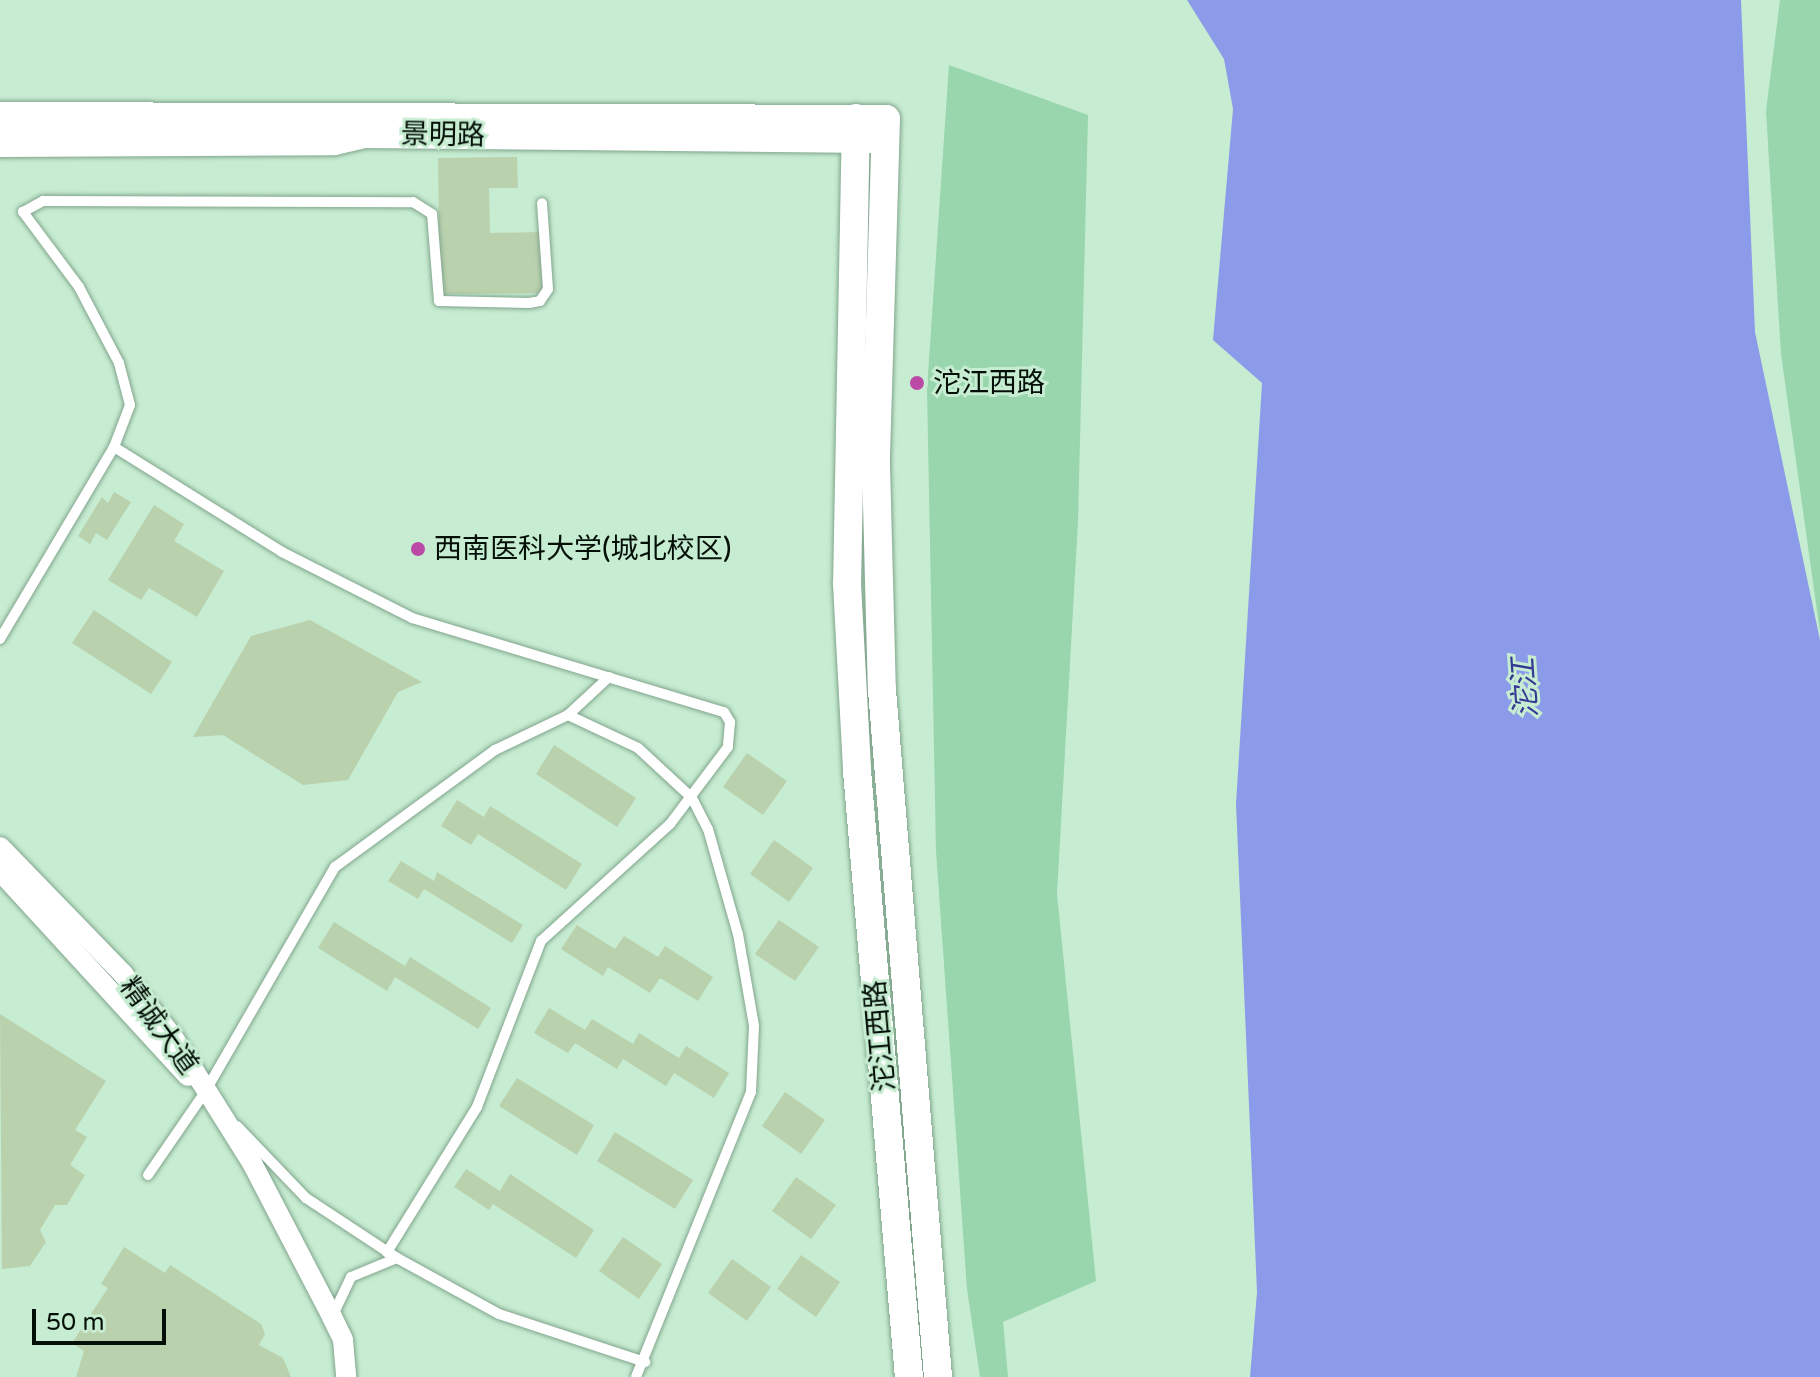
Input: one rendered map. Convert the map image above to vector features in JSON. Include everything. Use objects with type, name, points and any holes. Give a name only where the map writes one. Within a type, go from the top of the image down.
[{"type":"main road","name":"景明路","points":[[0,116],[886,130]]},
{"type":"main road","name":"景明路","points":[[0,143],[334,141],[365,134],[856,129]]},
{"type":"main road","name":"沱江西路","points":[[856,129],[848,599],[909,1377]]},
{"type":"main road","name":"沱江西路","points":[[886,130],[877,434],[882,690],[938,1377]]},
{"type":"street","name":"精诚大道","points":[[0,847],[123,974],[173,1037],[205,1092]]},
{"type":"street","name":"精诚大道","points":[[0,871],[205,1092]]},
{"type":"street","points":[[205,1092],[252,1163],[332,1317],[343,1340],[346,1377]]},
{"type":"lane","points":[[0,639],[114,447],[130,405],[119,363],[79,287],[23,212],[43,201],[413,202],[432,214],[439,301],[529,303],[540,301],[548,289],[542,203]]},
{"type":"lane","points":[[114,447],[282,552],[412,618],[724,712],[728,747],[692,798],[541,941],[477,1107],[392,1255],[351,1277],[332,1317]]},
{"type":"lane","points":[[148,1175],[205,1092],[335,867],[495,750],[568,715],[609,677]]},
{"type":"lane","points":[[568,715],[638,748],[692,798],[708,829],[738,934],[754,1026],[751,1092],[645,1362],[636,1377]]},
{"type":"lane","points":[[205,1092],[306,1198],[392,1255],[499,1314],[645,1362]]},
{"type":"green space","points":[[1780,0],[1820,0],[1820,632],[1781,354],[1766,111]]},
{"type":"green space","points":[[949,65],[1088,115],[1078,521],[1057,894],[1096,1281],[1003,1322],[1008,1377],[980,1377],[967,1289],[936,851],[927,389]]},
{"type":"water","name":"沱江","points":[[1187,0],[1741,0],[1755,332],[1820,640],[1820,1377],[1250,1377],[1257,1292],[1236,804],[1262,383],[1213,340],[1233,109],[1224,59]]},
{"type":"building","points":[[517,157],[518,188],[489,188],[490,233],[541,232],[542,293],[440,294],[438,158]]},
{"type":"building","points":[[114,492],[131,502],[107,540],[96,533],[90,544],[78,536],[102,497],[108,503]]},
{"type":"building","points":[[154,505],[184,524],[174,541],[224,571],[197,617],[149,588],[141,600],[108,580]]},
{"type":"building","points":[[94,610],[172,662],[151,694],[72,643]]},
{"type":"building","points":[[310,620],[422,682],[398,692],[348,780],[303,785],[223,735],[193,737],[251,636]]},
{"type":"building","points":[[554,745],[636,798],[617,827],[536,774]]},
{"type":"building","points":[[747,753],[787,781],[763,815],[723,787]]},
{"type":"building","points":[[457,800],[484,817],[490,806],[582,864],[566,890],[478,834],[471,845],[441,826]]},
{"type":"building","points":[[774,840],[813,868],[789,902],[750,874]]},
{"type":"building","points":[[401,861],[434,881],[437,872],[523,925],[512,943],[424,889],[418,899],[388,881]]},
{"type":"building","points":[[779,920],[819,947],[795,981],[755,954]]},
{"type":"building","points":[[334,922],[405,966],[410,957],[491,1008],[478,1029],[395,977],[387,991],[318,948]]},
{"type":"building","points":[[577,925],[615,949],[624,936],[658,957],[665,946],[713,977],[698,1001],[660,978],[650,993],[608,967],[603,976],[561,949]]},
{"type":"building","points":[[549,1008],[585,1030],[592,1019],[633,1044],[639,1033],[679,1058],[686,1046],[729,1073],[714,1098],[674,1073],[666,1086],[623,1059],[617,1069],[575,1043],[568,1053],[534,1033]]},
{"type":"building","points":[[0,1014],[106,1081],[75,1130],[87,1137],[70,1165],[85,1175],[67,1205],[55,1205],[40,1230],[46,1242],[30,1266],[2,1269]]},
{"type":"building","points":[[517,1078],[594,1125],[577,1155],[499,1106]]},
{"type":"building","points":[[785,1092],[825,1120],[801,1154],[762,1126]]},
{"type":"building","points":[[615,1132],[693,1180],[675,1209],[597,1161]]},
{"type":"building","points":[[466,1169],[500,1191],[510,1174],[594,1230],[576,1258],[493,1204],[489,1210],[454,1187]]},
{"type":"building","points":[[796,1177],[836,1205],[811,1239],[772,1211]]},
{"type":"building","points":[[623,1237],[662,1264],[639,1299],[599,1271]]},
{"type":"building","points":[[124,1247],[165,1273],[170,1265],[261,1324],[265,1334],[259,1345],[283,1358],[291,1377],[76,1377],[84,1351],[72,1343],[108,1288],[101,1284]]},
{"type":"building","points":[[801,1255],[840,1282],[816,1317],[777,1289]]},
{"type":"building","points":[[732,1259],[771,1287],[747,1321],[708,1293]]},
{"type":"place","name":"沱江西路","points":[[917,383]]},
{"type":"place","name":"西南医科大学(城北校区)","points":[[418,549]]}]
